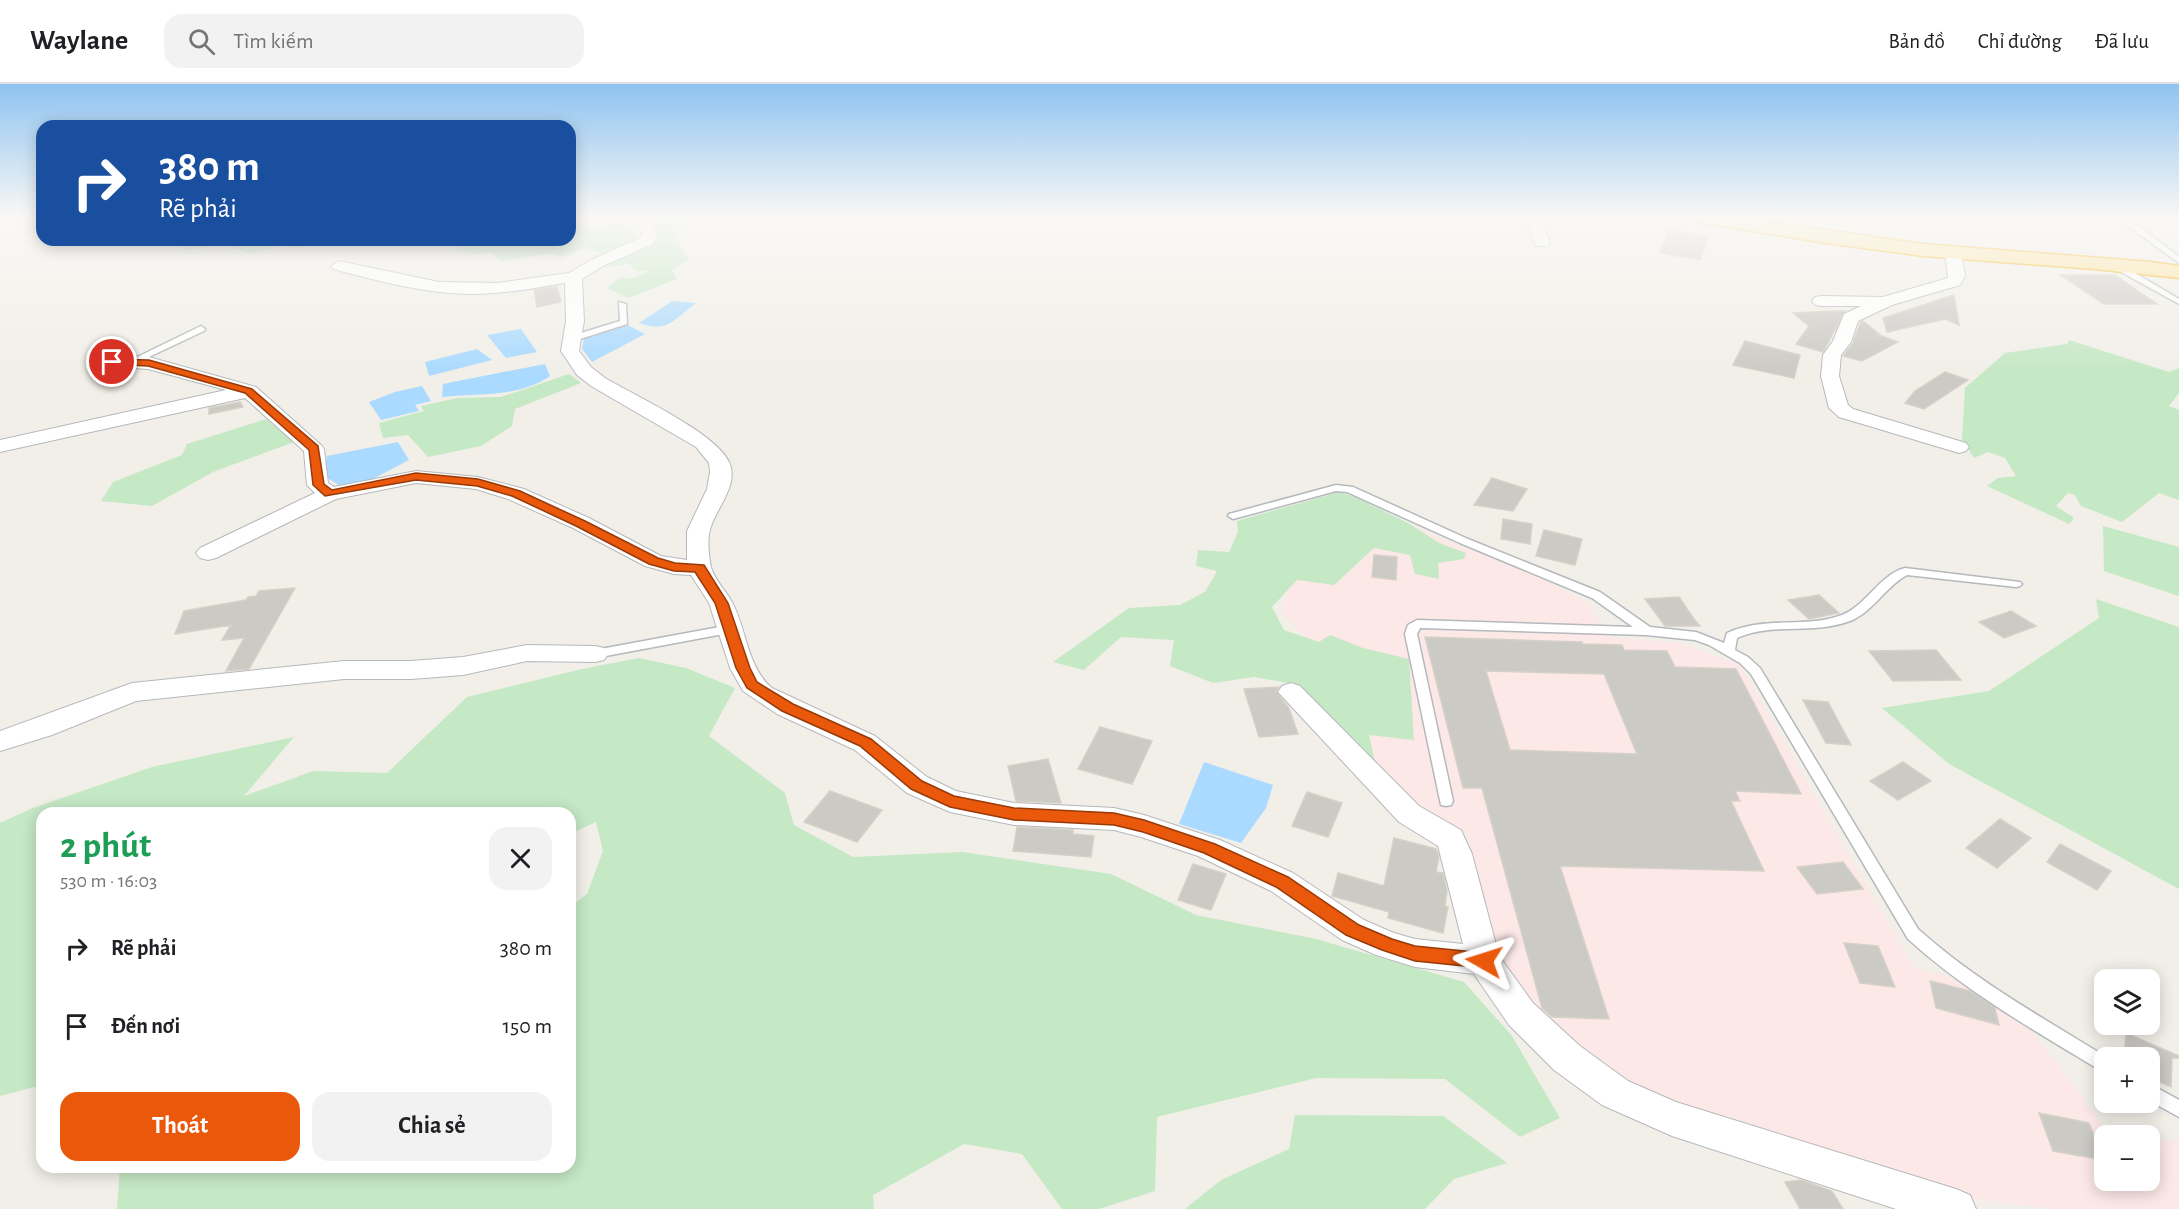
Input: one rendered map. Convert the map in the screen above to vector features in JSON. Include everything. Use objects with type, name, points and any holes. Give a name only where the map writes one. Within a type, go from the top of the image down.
[{"type":"highway","points":[[2153,268],[2179,272]]},
{"type":"street","points":[[350,268],[408,281],[469,289],[510,287],[574,277],[588,268]]},
{"type":"street","points":[[1956,268],[1957,276],[1954,281],[1886,301],[1850,318],[1842,342],[1834,351],[1830,376],[1839,408],[1858,417],[1959,447]]},
{"type":"street","points":[[574,277],[571,288],[575,322],[570,351],[584,371],[598,382],[703,443],[719,462],[721,472],[718,489],[698,531],[699,568],[722,603],[743,668],[752,685],[763,694],[865,743],[917,785],[950,801],[1014,814],[1114,819],[1144,826],[1209,849],[1282,882],[1353,930],[1389,945],[1415,953],[1484,961]]},
{"type":"street","points":[[1821,301],[1886,301]]},
{"type":"street","points":[[123,361],[149,363],[249,391],[314,449],[318,485],[330,494]]},
{"type":"street","points":[[0,446],[249,391]]},
{"type":"street","points":[[208,553],[330,494],[416,477],[478,483],[527,499],[653,561],[674,567],[699,568]]},
{"type":"street","points":[[0,741],[42,728],[132,692],[344,670],[411,670],[463,666],[527,653],[596,654]]},
{"type":"street","points":[[1291,692],[1409,814],[1450,837],[1457,854],[1484,961],[1521,1014],[1567,1058],[1615,1093],[1672,1118],[1956,1209]]},
{"type":"lane","points":[[2121,268],[2179,302]]},
{"type":"lane","points":[[571,339],[624,322],[622,304]]},
{"type":"lane","points":[[123,361],[201,329]]},
{"type":"lane","points":[[1233,516],[1336,488],[1349,489],[1456,537],[1585,590],[1647,631]]},
{"type":"lane","points":[[1729,651],[1731,636],[1741,630],[1754,627],[1830,622],[1848,616],[1862,609],[1905,571],[2016,584]]},
{"type":"lane","points":[[1446,801],[1411,634],[1412,628],[1417,624],[1647,631],[1696,636],[1729,651],[1756,671],[1913,934],[1934,955],[1961,974],[2094,1058]]},
{"type":"lane","points":[[596,654],[730,629]]},
{"type":"lane","points":[[2160,1098],[2179,1109]]},
{"type":"shaded area","points":[[1386,517],[1537,576],[1590,604],[1607,637],[1681,643],[1740,665],[1913,967],[1953,977],[2032,1032],[2103,1125],[2094,1125],[2094,1191],[2160,1191],[2160,1140],[2179,1141],[2179,1209],[2054,1209],[1969,1198],[1662,1098],[1612,1076],[1529,1009],[1488,930],[1466,832],[1434,818],[1401,795],[1377,771],[1343,676],[1281,612],[1306,531]]},
{"type":"green space","points":[[634,268],[674,268],[672,270],[677,279],[628,298],[607,288],[621,277],[631,279],[649,271],[637,271]]},
{"type":"green space","points":[[2069,340],[2169,372],[2179,368],[2179,393],[2169,406],[2179,410],[2179,500],[2159,493],[2122,522],[2081,506],[2075,495],[2068,493],[2056,506],[2074,518],[2069,524],[1987,486],[1998,478],[2016,476],[2005,458],[1988,452],[1974,458],[1962,439],[1965,388],[2005,353],[2067,344]]},
{"type":"green space","points":[[569,374],[581,383],[515,409],[512,426],[481,446],[428,457],[408,435],[383,438],[379,423],[424,411],[421,406],[457,398],[501,397]]},
{"type":"green space","points":[[266,419],[294,442],[213,472],[152,506],[101,501],[113,482],[182,455],[187,444]]},
{"type":"green space","points":[[1339,492],[1355,497],[1410,524],[1439,543],[1466,553],[1464,559],[1438,563],[1439,579],[1415,574],[1410,555],[1374,548],[1334,585],[1297,580],[1272,607],[1284,630],[1319,642],[1330,635],[1363,648],[1409,659],[1414,740],[1369,735],[1377,771],[1293,684],[1254,677],[1213,683],[1170,666],[1174,640],[1121,637],[1084,670],[1053,662],[1129,608],[1180,605],[1205,592],[1217,571],[1196,566],[1198,550],[1229,552],[1238,532],[1237,521]]},
{"type":"green space","points":[[2103,526],[2179,547],[2179,596],[2104,571]]},
{"type":"green space","points":[[2096,599],[2179,627],[2179,889],[1949,764],[1882,708],[1989,691],[2099,618]]},
{"type":"green space","points":[[639,658],[686,668],[735,688],[709,736],[785,793],[794,825],[853,857],[962,852],[1111,874],[1196,915],[1316,939],[1464,982],[1512,1036],[1560,1118],[1520,1137],[1445,1079],[1316,1078],[1157,1117],[1155,1191],[1099,1209],[1062,1209],[1022,1154],[964,1144],[873,1195],[874,1209],[117,1209],[120,1173],[576,1173],[576,902],[587,894],[603,851],[596,822],[576,831],[576,807],[36,807],[36,1087],[0,1096],[0,823],[33,808],[152,767],[294,737],[244,796],[313,771],[387,773],[467,697],[582,669]]},
{"type":"green space","points":[[1295,1115],[1443,1116],[1507,1163],[1454,1179],[1425,1209],[1185,1209],[1221,1180],[1289,1149]]},
{"type":"water","points":[[672,301],[696,303],[664,326],[639,323]]},
{"type":"water","points":[[628,325],[645,334],[592,362],[582,349],[584,339]]},
{"type":"water","points":[[521,329],[537,352],[506,358],[487,335]]},
{"type":"water","points":[[477,349],[492,360],[429,376],[425,362]]},
{"type":"water","points":[[545,364],[550,376],[525,388],[498,393],[442,397],[443,384]]},
{"type":"water","points":[[422,386],[431,401],[415,405],[419,411],[381,420],[369,402],[395,392]]},
{"type":"water","points":[[398,442],[409,460],[371,480],[339,485],[324,476],[327,456]]},
{"type":"water","points":[[1204,762],[1273,785],[1266,808],[1241,843],[1179,824]]},
{"type":"building","points":[[2060,275],[2115,275],[2157,304],[2104,304]]},
{"type":"building","points":[[557,287],[561,302],[537,307],[534,290]]},
{"type":"building","points":[[1954,295],[1959,325],[1945,319],[1887,332],[1883,318]]},
{"type":"building","points":[[1845,311],[1823,352],[1796,344],[1809,326],[1793,313]]},
{"type":"building","points":[[1863,321],[1879,334],[1876,334],[1898,342],[1862,361],[1843,356],[1853,343],[1860,323]]},
{"type":"building","points":[[1745,341],[1800,355],[1794,378],[1733,365]]},
{"type":"building","points":[[1945,372],[1968,380],[1924,409],[1905,403],[1915,391]]},
{"type":"building","points":[[240,402],[243,407],[209,414],[209,408]]},
{"type":"building","points":[[1492,478],[1527,489],[1513,511],[1474,505]]},
{"type":"building","points":[[1503,519],[1532,524],[1530,544],[1501,539]]},
{"type":"building","points":[[1544,530],[1582,539],[1575,565],[1536,556]]},
{"type":"building","points":[[1374,555],[1397,557],[1396,580],[1372,577]]},
{"type":"building","points":[[295,588],[249,669],[226,671],[244,638],[222,640],[231,625],[175,634],[184,611],[246,600],[248,597],[256,596],[259,591]]},
{"type":"building","points":[[1819,595],[1839,613],[1809,619],[1788,600]]},
{"type":"building","points":[[1679,597],[1700,626],[1665,626],[1645,599]]},
{"type":"building","points":[[2011,611],[2036,626],[2004,638],[1979,622]]},
{"type":"building","points":[[1425,637],[1622,645],[1624,650],[1667,651],[1675,667],[1736,669],[1801,794],[1735,791],[1740,801],[1731,801],[1764,871],[1560,866],[1609,1019],[1552,1017],[1542,1008],[1482,788],[1463,788]],"holes":[[[1486,671],[1604,674],[1637,754],[1510,750]]]},
{"type":"building","points":[[1936,650],[1961,680],[1893,681],[1869,651]]},
{"type":"building","points":[[1279,687],[1276,692],[1289,708],[1298,734],[1259,737],[1244,689]]},
{"type":"building","points":[[1803,700],[1828,702],[1851,745],[1826,743]]},
{"type":"building","points":[[1100,727],[1152,741],[1132,784],[1078,769]]},
{"type":"building","points":[[1048,759],[1061,803],[1016,801],[1008,766]]},
{"type":"building","points":[[1903,762],[1931,781],[1898,800],[1870,781]]},
{"type":"building","points":[[830,791],[882,810],[857,842],[804,822]]},
{"type":"building","points":[[1307,792],[1342,803],[1328,837],[1292,826]]},
{"type":"building","points":[[2000,819],[2031,838],[1997,868],[1966,848]]},
{"type":"building","points":[[1017,827],[1073,830],[1073,834],[1094,836],[1091,857],[1013,851]]},
{"type":"building","points":[[1394,838],[1436,849],[1439,857],[1436,872],[1443,873],[1447,891],[1445,906],[1448,907],[1443,933],[1388,918],[1389,912],[1332,896],[1338,873],[1384,886]]},
{"type":"building","points":[[2060,844],[2111,871],[2097,890],[2047,862]]},
{"type":"building","points":[[1843,862],[1863,889],[1817,894],[1797,867]]},
{"type":"building","points":[[1193,864],[1226,874],[1211,910],[1178,900]]},
{"type":"building","points":[[1844,943],[1878,946],[1895,987],[1860,983]]},
{"type":"building","points":[[1930,981],[1970,991],[1995,1008],[1999,1025],[1936,1008]]},
{"type":"building","points":[[2126,1035],[2131,1035],[2158,1047],[2125,1047]]},
{"type":"building","points":[[2160,1048],[2179,1056],[2179,1058],[2172,1058],[2171,1087],[2160,1082]]},
{"type":"building","points":[[2039,1113],[2089,1123],[2094,1135],[2094,1158],[2053,1151]]},
{"type":"building","points":[[1801,1180],[1832,1191],[1843,1209],[1800,1209],[1785,1182]]},
{"type":"route","points":[[112,362],[149,363],[249,391],[270,412],[285,421],[309,442],[317,458],[318,485],[330,494],[416,477],[478,483],[516,494],[581,523],[653,561],[674,567],[699,568],[722,603],[743,668],[752,685],[763,694],[788,707],[865,743],[889,760],[917,785],[950,801],[1014,814],[1114,819],[1144,826],[1209,849],[1282,882],[1353,930],[1389,945],[1415,953],[1484,961]]}]
